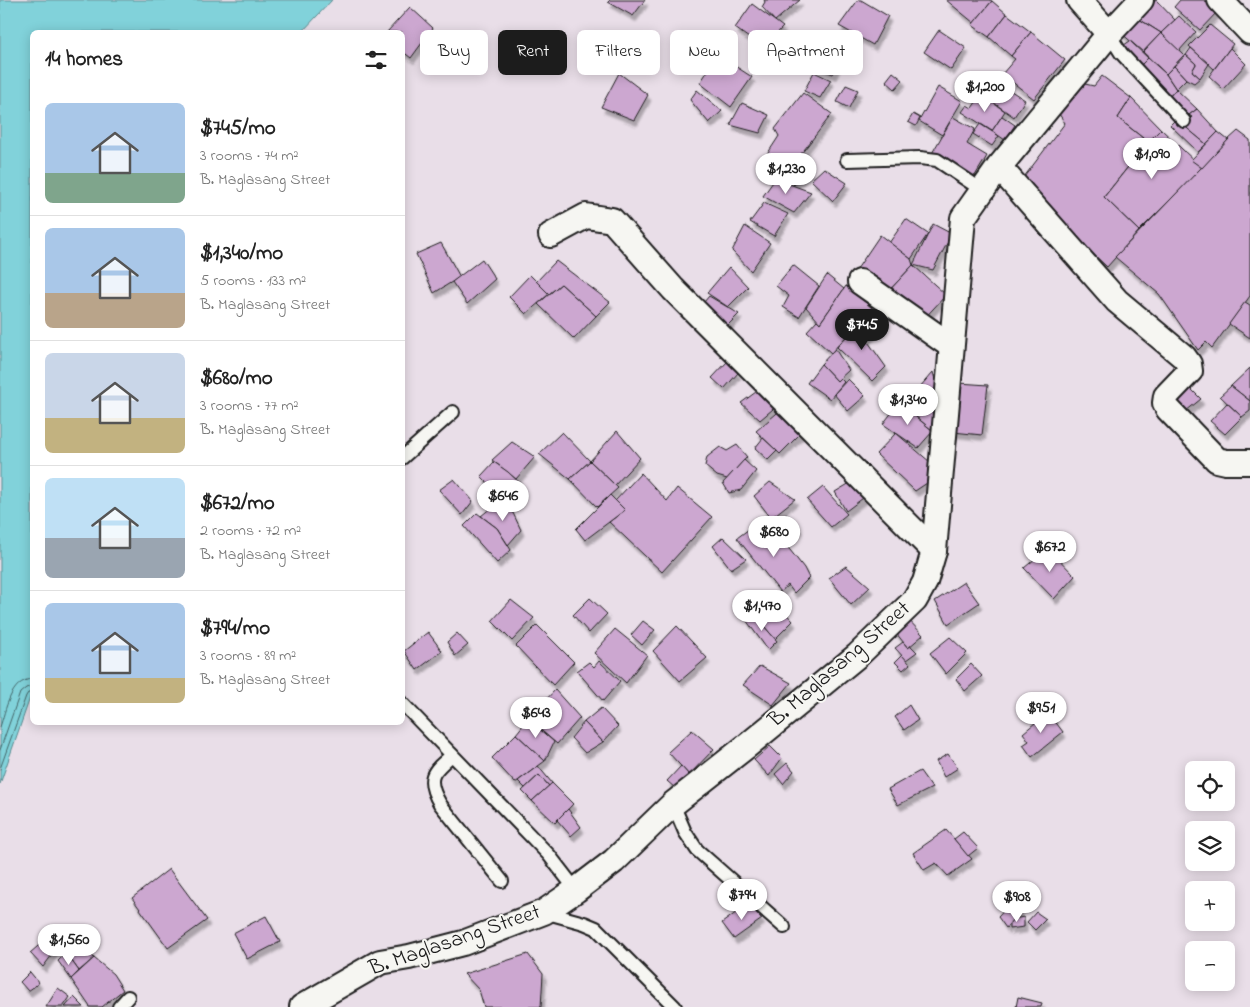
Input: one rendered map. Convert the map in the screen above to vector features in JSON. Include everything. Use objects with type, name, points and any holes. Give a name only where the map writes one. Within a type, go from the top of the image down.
[{"type":"street","points":[[1079,0],[1109,34]]},
{"type":"street","name":"B. Maglasang Street","points":[[302,1007],[380,962],[409,957],[463,943],[544,912],[614,861],[673,804],[858,655],[915,600],[925,582],[934,551],[963,218],[999,167],[1109,34],[1141,0]]},
{"type":"street","points":[[1220,0],[1250,32]]},
{"type":"street","points":[[999,167],[1118,301],[1184,357],[1189,364],[1190,371],[1166,396],[1168,409],[1217,460],[1250,462]]},
{"type":"street","points":[[551,235],[586,216],[612,220],[672,288],[934,551]]},
{"type":"street","points":[[860,282],[951,346]]},
{"type":"lane","points":[[1109,34],[1121,53],[1184,121]]},
{"type":"lane","points":[[847,160],[920,158],[937,160],[982,190]]},
{"type":"lane","points":[[405,455],[453,412]]},
{"type":"lane","points":[[405,706],[549,855],[576,890]]},
{"type":"lane","points":[[452,755],[435,770],[433,775],[434,793],[440,804],[502,881]]},
{"type":"lane","points":[[673,804],[685,832],[697,850],[784,927]]},
{"type":"lane","points":[[544,912],[596,928],[676,1007]]},
{"type":"lane","points":[[119,1007],[128,997]]},
{"type":"water","points":[[0,0],[332,0],[304,30],[30,30],[30,698],[0,784]]},
{"type":"building","points":[[610,0],[645,0],[633,16],[608,2]]},
{"type":"building","points":[[764,0],[800,0],[775,21],[762,7],[765,2]]},
{"type":"building","points":[[858,0],[888,16],[873,45],[863,39],[863,30],[846,30],[839,26]]},
{"type":"building","points":[[946,0],[990,0],[992,1],[974,23]]},
{"type":"building","points":[[1156,0],[1175,20],[1161,33],[1139,19]]},
{"type":"building","points":[[1180,0],[1204,0],[1218,11],[1200,30],[1174,7]]},
{"type":"building","points":[[992,1],[1007,14],[989,37],[972,25]]},
{"type":"building","points":[[752,4],[783,27],[780,30],[748,30],[748,37],[735,28]]},
{"type":"building","points":[[410,7],[433,28],[432,30],[420,30],[420,46],[411,58],[405,53],[405,30],[389,30]]},
{"type":"building","points":[[1007,14],[1031,32],[1011,56],[989,37]]},
{"type":"building","points":[[1134,16],[1161,33],[1143,52],[1120,32]]},
{"type":"building","points":[[1179,16],[1196,32],[1179,51],[1161,33]]},
{"type":"building","points":[[1210,25],[1233,44],[1214,69],[1189,46]]},
{"type":"building","points":[[939,30],[966,48],[951,70],[924,52]]},
{"type":"building","points":[[1031,32],[1065,60],[1034,99],[1002,74],[1015,59],[1011,56]]},
{"type":"building","points":[[1161,33],[1184,55],[1166,74],[1143,52]]},
{"type":"building","points":[[1130,41],[1148,58],[1141,65],[1124,45]]},
{"type":"building","points":[[1191,48],[1209,64],[1200,78],[1192,71],[1196,64],[1186,55]]},
{"type":"building","points":[[1230,48],[1246,64],[1223,89],[1209,76]]},
{"type":"building","points":[[1186,55],[1196,64],[1192,71],[1200,78],[1194,83],[1186,79],[1174,66]]},
{"type":"building","points":[[1148,58],[1166,74],[1176,89],[1170,96],[1141,65]]},
{"type":"building","points":[[1174,66],[1186,79],[1176,89],[1166,74]]},
{"type":"building","points":[[738,68],[752,77],[731,107],[700,83],[705,75],[738,75]]},
{"type":"building","points":[[893,72],[903,80],[895,89],[886,81]]},
{"type":"building","points":[[618,75],[622,75],[648,95],[634,120],[601,107]]},
{"type":"building","points":[[812,75],[820,75],[831,80],[820,98],[804,91]]},
{"type":"building","points":[[1102,76],[1131,98],[1118,118],[1148,142],[1104,197],[1139,231],[1107,267],[1086,247],[1024,177],[1065,123],[1059,114],[1085,84],[1094,86]]},
{"type":"building","points":[[846,85],[858,90],[849,108],[837,102]]},
{"type":"building","points":[[938,87],[962,101],[942,135],[919,121]]},
{"type":"building","points":[[1005,87],[1025,100],[1014,117],[994,103]]},
{"type":"building","points":[[1176,89],[1197,109],[1189,115],[1170,96]]},
{"type":"building","points":[[697,90],[722,111],[709,123],[690,100]]},
{"type":"building","points":[[803,93],[832,114],[787,172],[766,156],[779,136],[775,129]]},
{"type":"building","points":[[981,95],[1005,111],[992,131],[962,112],[967,105],[972,108]]},
{"type":"building","points":[[1131,98],[1161,129],[1148,142],[1118,118]]},
{"type":"building","points":[[742,103],[769,115],[760,133],[730,125]]},
{"type":"building","points":[[1197,109],[1218,132],[1206,144],[1184,126],[1192,117],[1189,115]]},
{"type":"building","points":[[913,114],[920,118],[916,126],[908,122]]},
{"type":"building","points":[[1002,116],[1015,125],[1005,140],[992,131]]},
{"type":"building","points":[[953,117],[975,129],[967,144],[987,156],[973,179],[931,155]]},
{"type":"building","points":[[1176,119],[1206,144],[1198,152],[1170,125]]},
{"type":"building","points":[[980,124],[999,136],[992,146],[973,134]]},
{"type":"building","points":[[1161,129],[1202,168],[1139,231],[1104,197],[1148,142]]},
{"type":"building","points":[[1238,131],[1250,140],[1250,296],[1212,348],[1206,342],[1198,350],[1159,294],[1115,257]]},
{"type":"building","points":[[1218,132],[1228,140],[1202,168],[1191,160]]},
{"type":"building","points":[[798,159],[810,170],[794,185],[785,176]]},
{"type":"building","points":[[824,168],[847,183],[833,201],[811,180]]},
{"type":"building","points":[[775,179],[811,192],[794,213],[763,196]]},
{"type":"building","points":[[764,203],[788,214],[774,236],[750,222]]},
{"type":"building","points":[[906,219],[928,234],[911,259],[889,243]]},
{"type":"building","points":[[933,224],[952,234],[933,270],[913,265]]},
{"type":"building","points":[[745,226],[770,243],[751,271],[732,251]]},
{"type":"building","points":[[880,235],[911,259],[913,265],[887,293],[855,272]]},
{"type":"building","points":[[441,243],[460,277],[434,293],[416,254]]},
{"type":"building","points":[[482,259],[495,279],[467,304],[452,282]]},
{"type":"building","points":[[556,261],[610,302],[596,316],[561,284],[549,294],[536,282]]},
{"type":"building","points":[[793,265],[819,286],[799,317],[783,307],[789,296],[776,286]]},
{"type":"building","points":[[913,265],[946,295],[920,323],[887,293]]},
{"type":"building","points":[[729,267],[748,287],[728,307],[707,293]]},
{"type":"building","points":[[530,275],[549,294],[526,314],[509,297]]},
{"type":"building","points":[[827,275],[844,289],[820,323],[806,307]]},
{"type":"building","points":[[561,284],[596,316],[574,339],[538,304]]},
{"type":"building","points":[[846,286],[872,308],[831,353],[807,331],[817,320],[820,323]]},
{"type":"building","points":[[709,296],[739,314],[721,332],[699,308]]},
{"type":"building","points":[[1245,302],[1250,305],[1250,338],[1229,324]]},
{"type":"building","points":[[863,318],[873,333],[866,339],[886,367],[872,381],[837,347]]},
{"type":"building","points":[[835,349],[849,370],[837,381],[821,364]]},
{"type":"building","points":[[727,362],[738,373],[724,389],[712,378]]},
{"type":"building","points":[[821,364],[837,381],[840,378],[844,382],[830,399],[807,383]]},
{"type":"building","points":[[1250,368],[1250,401],[1231,386]]},
{"type":"building","points":[[933,372],[941,403],[933,431],[903,406]]},
{"type":"building","points":[[848,379],[865,396],[848,411],[834,394]]},
{"type":"building","points":[[959,383],[988,385],[982,435],[953,432]]},
{"type":"building","points":[[1231,386],[1250,401],[1250,411],[1242,417],[1220,396]]},
{"type":"building","points":[[1190,388],[1201,399],[1181,415],[1170,404]]},
{"type":"building","points":[[760,389],[779,404],[760,420],[741,403]]},
{"type":"building","points":[[899,403],[933,431],[918,448],[883,424]]},
{"type":"building","points":[[1227,403],[1242,417],[1225,434],[1210,421]]},
{"type":"building","points":[[783,408],[805,429],[780,454],[756,431]]},
{"type":"building","points":[[617,431],[640,458],[615,485],[590,461]]},
{"type":"building","points":[[562,432],[590,461],[570,479],[539,454]]},
{"type":"building","points":[[896,433],[930,462],[927,483],[915,491],[876,454]]},
{"type":"building","points":[[763,438],[777,451],[768,460],[755,448]]},
{"type":"building","points":[[512,442],[535,457],[516,479],[492,460]]},
{"type":"building","points":[[737,445],[747,457],[727,479],[717,476],[705,466],[707,457],[720,447],[727,451]]},
{"type":"building","points":[[744,460],[756,471],[741,490],[729,493],[723,483]]},
{"type":"building","points":[[590,461],[618,488],[597,507],[570,479]]},
{"type":"building","points":[[494,462],[522,485],[504,499],[481,476]]},
{"type":"building","points":[[641,473],[667,501],[677,488],[712,517],[662,572],[609,522],[625,510],[615,501]]},
{"type":"building","points":[[454,479],[473,501],[462,515],[439,490]]},
{"type":"building","points":[[855,480],[867,495],[846,511],[835,492]]},
{"type":"building","points":[[770,482],[795,499],[771,518],[754,496]]},
{"type":"building","points":[[823,487],[847,514],[831,527],[807,500]]},
{"type":"building","points":[[610,495],[625,510],[585,540],[576,529]]},
{"type":"building","points":[[497,503],[513,513],[521,530],[508,545],[497,528],[481,516]]},
{"type":"building","points":[[477,513],[497,528],[511,550],[497,563],[464,526]]},
{"type":"building","points":[[786,514],[799,528],[788,538],[775,523]]},
{"type":"building","points":[[757,523],[773,534],[790,550],[804,568],[809,578],[794,593],[788,585],[780,592],[737,538]]},
{"type":"building","points":[[723,537],[746,559],[731,569],[713,546]]},
{"type":"building","points":[[1048,548],[1075,576],[1054,599],[1024,568]]},
{"type":"building","points":[[846,566],[870,587],[851,605],[829,578]]},
{"type":"building","points":[[964,582],[979,603],[948,624],[935,601]]},
{"type":"building","points":[[590,598],[607,614],[589,633],[573,615]]},
{"type":"building","points":[[511,600],[534,618],[512,641],[492,621]]},
{"type":"building","points":[[776,603],[793,621],[775,639],[758,619]]},
{"type":"building","points":[[754,615],[777,641],[768,650],[746,620]]},
{"type":"building","points":[[905,616],[923,635],[908,648],[892,628]]},
{"type":"building","points":[[643,621],[655,630],[642,645],[631,635]]},
{"type":"building","points":[[537,625],[574,662],[553,685],[516,646]]},
{"type":"building","points":[[677,626],[707,658],[680,681],[653,651]]},
{"type":"building","points":[[615,629],[647,655],[626,683],[594,653]]},
{"type":"building","points":[[428,632],[442,651],[417,670],[405,650]]},
{"type":"building","points":[[457,633],[468,645],[455,656],[447,642]]},
{"type":"building","points":[[950,637],[967,653],[946,674],[930,653]]},
{"type":"building","points":[[903,642],[908,648],[911,646],[917,652],[906,660],[895,648]]},
{"type":"building","points":[[902,655],[910,664],[903,670],[895,662]]},
{"type":"building","points":[[599,661],[620,681],[603,701],[577,671],[589,662],[594,667]]},
{"type":"building","points":[[971,664],[982,676],[965,691],[956,679]]},
{"type":"building","points":[[760,666],[791,683],[773,705],[743,685]]},
{"type":"building","points":[[555,690],[580,718],[557,744],[528,719]]},
{"type":"building","points":[[909,705],[918,720],[904,730],[895,717]]},
{"type":"building","points":[[601,708],[618,726],[603,742],[584,722]]},
{"type":"building","points":[[1048,712],[1063,732],[1032,757],[1023,745],[1029,741],[1023,733]]},
{"type":"building","points":[[528,719],[554,742],[545,761],[516,734]]},
{"type":"building","points":[[584,722],[603,742],[585,753],[571,738]]},
{"type":"building","points":[[692,730],[714,749],[689,775],[668,752]]},
{"type":"building","points":[[516,734],[545,761],[515,783],[492,758]]},
{"type":"building","points":[[770,746],[782,758],[769,776],[754,760]]},
{"type":"building","points":[[948,754],[958,768],[944,777],[936,761]]},
{"type":"building","points":[[787,763],[794,771],[783,784],[775,774]]},
{"type":"building","points":[[538,766],[552,783],[549,786],[539,775],[525,788],[518,781]]},
{"type":"building","points":[[681,766],[689,775],[675,788],[667,781]]},
{"type":"building","points":[[920,771],[932,788],[898,805],[888,789]]},
{"type":"building","points":[[539,775],[549,786],[532,801],[522,791]]},
{"type":"building","points":[[552,783],[573,804],[555,823],[532,801]]},
{"type":"building","points":[[568,809],[581,827],[571,836],[557,820]]},
{"type":"building","points":[[946,830],[972,859],[948,876],[936,863],[924,870],[913,853]]},
{"type":"building","points":[[963,832],[978,848],[968,856],[954,839]]},
{"type":"building","points":[[169,869],[207,920],[168,948],[132,898]]},
{"type":"building","points":[[748,904],[762,919],[734,939],[722,923]]},
{"type":"building","points":[[1010,904],[1020,911],[1006,928],[998,917]]},
{"type":"building","points":[[1036,912],[1046,919],[1035,930],[1027,922]]},
{"type":"building","points":[[266,916],[280,942],[247,959],[233,933]]},
{"type":"building","points":[[1024,917],[1024,927],[1009,929],[1009,924],[1013,919]]},
{"type":"building","points":[[45,940],[55,951],[43,967],[30,953]]},
{"type":"building","points":[[81,943],[94,958],[79,971],[66,953]]},
{"type":"building","points":[[66,953],[79,971],[71,979],[58,961]]},
{"type":"building","points":[[528,954],[543,974],[541,1007],[484,1007],[479,990],[464,974]]},
{"type":"building","points":[[94,958],[113,974],[123,990],[102,1007],[90,1007],[71,979]]},
{"type":"building","points":[[30,972],[39,983],[28,991],[20,982]]},
{"type":"building","points":[[58,988],[70,997],[63,1007],[46,1007]]},
{"type":"building","points":[[74,997],[84,1007],[65,1007]]},
{"type":"building","points":[[1018,997],[1042,1003],[1041,1007],[1016,1007]]}]
